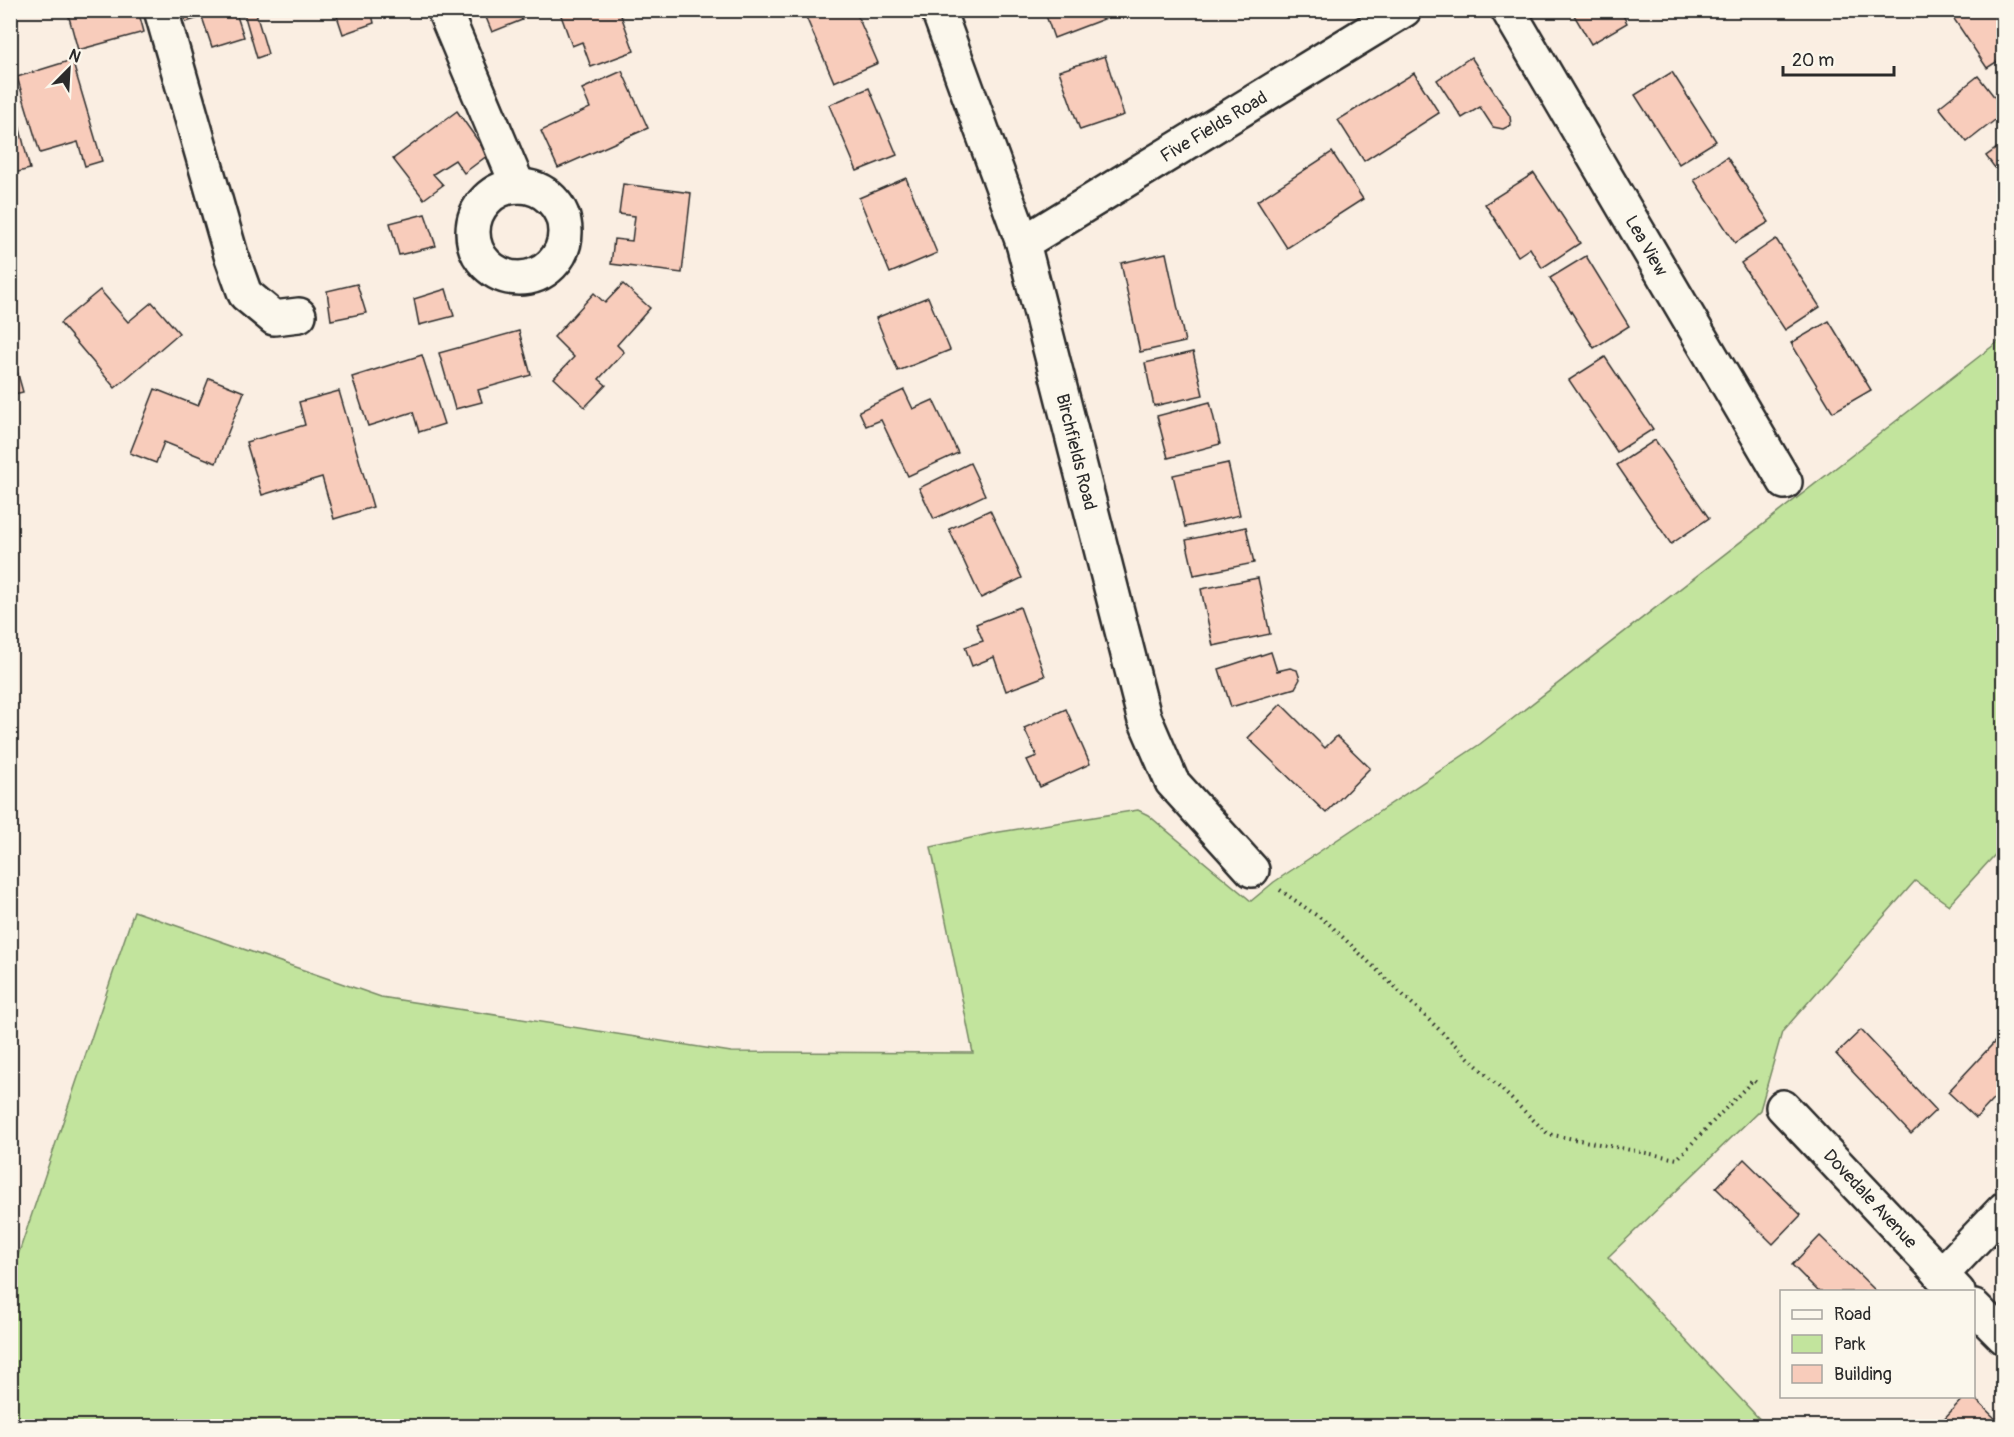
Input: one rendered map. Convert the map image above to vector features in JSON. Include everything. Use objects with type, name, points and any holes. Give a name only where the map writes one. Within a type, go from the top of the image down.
[{"type":"street","points":[[161,10],[231,255],[245,294],[274,318],[298,315]]},
{"type":"street","points":[[444,10],[518,186]]},
{"type":"street","name":"Birchfields Road","points":[[938,10],[1023,243],[1144,717],[1173,782],[1252,870]]},
{"type":"street","name":"Five Fields Road","points":[[1023,243],[1404,10]]},
{"type":"street","name":"Lea View","points":[[1508,10],[1785,483]]},
{"type":"street","name":"Dovedale Avenue","points":[[1783,1107],[1949,1283]]},
{"type":"street","points":[[1949,1283],[2004,1209]]},
{"type":"street","points":[[1975,1308],[2004,1337]]},
{"type":"path","points":[[1252,870],[1329,924],[1548,1134],[1677,1159],[1753,1080],[1783,1107]]},
{"type":"green space","points":[[2003,338],[2003,846],[1949,905],[1915,881],[1782,1032],[1760,1110],[1608,1257],[1766,1426],[11,1426],[11,1276],[134,911],[381,997],[731,1052],[973,1053],[931,847],[993,833],[1138,810],[1148,815],[1251,901],[1274,882],[1480,744]]},
{"type":"building","points":[[67,10],[138,10],[144,32],[78,50]]},
{"type":"building","points":[[182,10],[235,10],[244,37],[212,47],[202,17],[186,22]]},
{"type":"building","points":[[243,10],[255,10],[268,54],[257,58]]},
{"type":"building","points":[[335,10],[371,10],[374,23],[343,34]]},
{"type":"building","points":[[483,10],[518,10],[522,20],[492,32]]},
{"type":"building","points":[[559,10],[619,10],[634,51],[591,67],[582,42],[572,46]]},
{"type":"building","points":[[803,10],[855,10],[878,63],[834,82]]},
{"type":"building","points":[[1044,10],[1106,10],[1109,17],[1054,38]]},
{"type":"building","points":[[1571,10],[1620,10],[1627,23],[1591,44]]},
{"type":"building","points":[[1948,10],[2004,10],[2004,57],[1987,68]]},
{"type":"building","points":[[1105,56],[1124,115],[1080,130],[1059,71]]},
{"type":"building","points":[[1471,57],[1510,116],[1511,125],[1503,129],[1493,127],[1480,107],[1462,118],[1437,80]]},
{"type":"building","points":[[72,60],[102,161],[85,166],[78,142],[40,153],[17,77]]},
{"type":"building","points":[[622,71],[648,128],[558,168],[541,131],[590,108],[582,89]]},
{"type":"building","points":[[1672,72],[1716,141],[1679,164],[1635,95]]},
{"type":"building","points":[[1414,73],[1439,113],[1364,161],[1338,120]]},
{"type":"building","points":[[1978,76],[2004,109],[2004,113],[1967,142],[1939,107]]},
{"type":"building","points":[[869,88],[897,155],[857,171],[829,105]]},
{"type":"building","points":[[10,89],[30,169],[10,174]]},
{"type":"building","points":[[457,111],[488,155],[464,173],[455,160],[433,174],[443,185],[424,199],[393,159]]},
{"type":"building","points":[[2004,143],[2004,180],[1986,156]]},
{"type":"building","points":[[1332,152],[1363,199],[1287,248],[1257,201]]},
{"type":"building","points":[[1727,157],[1769,222],[1735,243],[1694,180]]},
{"type":"building","points":[[1534,173],[1580,243],[1542,268],[1530,248],[1518,256],[1485,204]]},
{"type":"building","points":[[906,178],[937,253],[890,273],[859,198]]},
{"type":"building","points":[[623,184],[691,193],[682,273],[611,264],[614,239],[632,241],[635,216],[619,214]]},
{"type":"building","points":[[425,214],[436,246],[399,255],[390,223]]},
{"type":"building","points":[[1776,239],[1820,307],[1785,330],[1741,263]]},
{"type":"building","points":[[1166,253],[1185,342],[1140,352],[1121,263]]},
{"type":"building","points":[[1586,256],[1629,326],[1594,348],[1550,278]]},
{"type":"building","points":[[357,284],[366,313],[331,320],[327,291]]},
{"type":"building","points":[[623,284],[650,308],[617,345],[624,352],[599,379],[606,385],[585,407],[554,378],[574,357],[554,337],[594,293],[605,303]]},
{"type":"building","points":[[446,289],[454,316],[419,325],[414,299]]},
{"type":"building","points":[[100,290],[128,322],[152,302],[179,333],[115,388],[60,323]]},
{"type":"building","points":[[928,297],[950,350],[898,371],[876,318]]},
{"type":"building","points":[[1829,321],[1871,390],[1833,412],[1791,343]]},
{"type":"building","points":[[519,331],[531,375],[478,390],[482,402],[455,409],[439,353]]},
{"type":"building","points":[[10,346],[23,392],[10,395]]},
{"type":"building","points":[[1193,352],[1203,395],[1154,406],[1145,363]]},
{"type":"building","points":[[422,355],[444,424],[419,432],[413,412],[368,426],[352,377]]},
{"type":"building","points":[[1605,357],[1653,429],[1617,452],[1569,380]]},
{"type":"building","points":[[209,378],[244,392],[216,463],[164,442],[156,463],[130,453],[155,389],[198,406]]},
{"type":"building","points":[[904,390],[913,409],[933,400],[958,453],[908,476],[881,420],[866,426],[859,411]]},
{"type":"building","points":[[339,391],[373,507],[334,519],[322,477],[262,495],[246,442],[305,425],[299,402]]},
{"type":"building","points":[[1210,402],[1220,444],[1168,458],[1157,416]]},
{"type":"building","points":[[1655,440],[1709,518],[1671,544],[1617,465]]},
{"type":"building","points":[[970,463],[985,495],[934,519],[919,488]]},
{"type":"building","points":[[1228,463],[1240,515],[1185,527],[1173,475]]},
{"type":"building","points":[[990,510],[1022,578],[981,598],[949,529]]},
{"type":"building","points":[[1246,527],[1254,563],[1194,575],[1186,540]]},
{"type":"building","points":[[1258,578],[1270,634],[1213,646],[1201,589]]},
{"type":"building","points":[[1020,607],[1045,676],[1006,691],[994,657],[972,666],[965,647],[983,641],[976,624]]},
{"type":"building","points":[[1271,652],[1277,671],[1290,668],[1297,670],[1300,679],[1295,688],[1231,707],[1219,669]]},
{"type":"building","points":[[1281,704],[1325,748],[1337,736],[1370,768],[1326,813],[1248,738]]},
{"type":"building","points":[[1066,709],[1090,764],[1040,787],[1027,760],[1037,756],[1024,728]]},
{"type":"building","points":[[1861,1030],[1936,1110],[1911,1134],[1836,1054]]},
{"type":"building","points":[[2004,1032],[2004,1088],[1976,1118],[1948,1092]]},
{"type":"building","points":[[1744,1159],[1801,1215],[1773,1244],[1716,1188]]},
{"type":"building","points":[[1820,1236],[1875,1290],[1817,1290],[1792,1265]]},
{"type":"building","points":[[1963,1398],[1974,1398],[2003,1426],[1945,1426],[1941,1422]]}]
